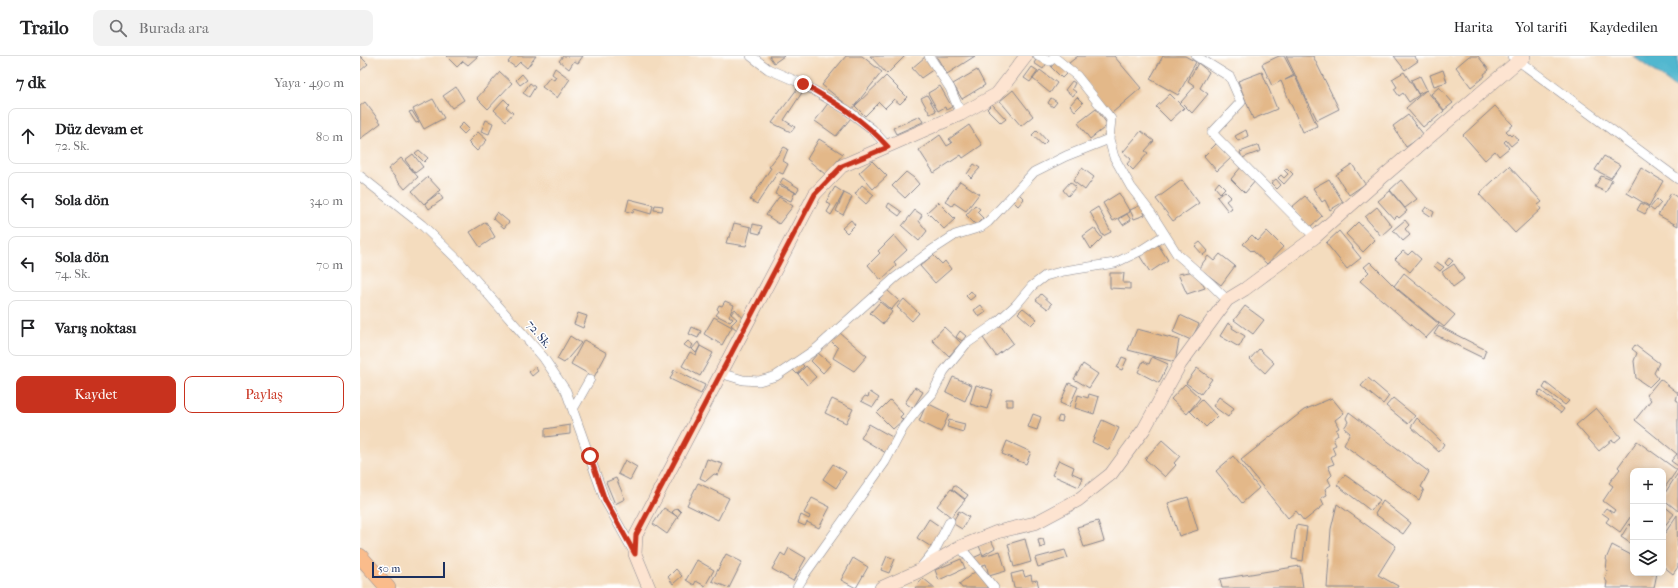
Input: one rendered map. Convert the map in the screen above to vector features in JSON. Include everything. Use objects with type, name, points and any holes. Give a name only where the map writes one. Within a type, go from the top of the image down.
[{"type":"main road","points":[[360,556],[388,588]]},
{"type":"street","points":[[751,56],[768,69],[803,84],[847,110],[872,129],[888,147]]},
{"type":"street","points":[[929,56],[950,88],[961,114]]},
{"type":"street","points":[[649,588],[635,554],[636,535],[815,194],[842,166],[961,114],[997,94],[1026,56]]},
{"type":"street","points":[[1038,56],[1050,61],[1054,57],[1077,76],[1111,119],[1109,139],[1114,157],[1131,187],[1151,213],[1177,254],[1210,283],[1226,300]]},
{"type":"street","points":[[1196,56],[1230,77],[1242,102],[1212,133],[1315,237]]},
{"type":"street","points":[[881,588],[919,571],[960,547],[997,532],[1035,523],[1078,500],[1111,474],[1144,429],[1180,364],[1226,300],[1245,289],[1315,237],[1518,58],[1678,179]]},
{"type":"street","points":[[720,373],[743,380],[759,381],[776,376],[816,349],[896,277],[932,250],[955,235],[981,227],[988,222],[1034,172],[1066,156],[1109,139]]},
{"type":"street","name":"72. Sk.","points":[[360,176],[422,225],[460,261],[543,357],[566,392],[605,500],[635,554]]},
{"type":"street","points":[[797,588],[805,574],[885,462],[903,428],[932,394],[944,371],[966,344],[995,324],[1016,305],[1032,286],[1045,276],[1064,271],[1115,263],[1140,251],[1165,235]]},
{"type":"street","points":[[573,409],[590,379]]},
{"type":"street","points":[[919,571],[935,550],[950,521]]},
{"type":"street","points":[[960,547],[994,588]]},
{"type":"water","points":[[1633,56],[1678,56],[1678,89]]},
{"type":"building","points":[[360,56],[368,64],[360,71]]},
{"type":"building","points":[[446,56],[478,56],[468,65],[463,61],[457,67]]},
{"type":"building","points":[[513,56],[536,56],[527,68],[520,62],[515,67],[508,62]]},
{"type":"building","points":[[563,56],[583,56],[578,63],[574,61],[569,69],[559,61]]},
{"type":"building","points":[[769,56],[784,56],[774,63]]},
{"type":"building","points":[[846,56],[862,56],[882,72],[852,109],[822,85]]},
{"type":"building","points":[[870,56],[905,56],[887,74]]},
{"type":"building","points":[[936,56],[975,56],[947,74]]},
{"type":"building","points":[[1078,56],[1114,56],[1141,88],[1112,113],[1069,63]]},
{"type":"building","points":[[1163,56],[1185,56],[1196,62],[1178,95],[1150,79]]},
{"type":"building","points":[[1279,56],[1284,56],[1294,75],[1285,80],[1295,76],[1317,126],[1303,132],[1281,81],[1272,86],[1262,64]]},
{"type":"building","points":[[1286,56],[1313,56],[1339,109],[1317,120]]},
{"type":"building","points":[[1394,56],[1414,56],[1418,61],[1405,70]]},
{"type":"building","points":[[1469,56],[1478,56],[1489,70],[1484,74],[1485,76],[1471,87],[1456,67]]},
{"type":"building","points":[[925,57],[934,69],[921,78],[912,68]]},
{"type":"building","points":[[1038,57],[1047,63],[1043,69],[1034,63]]},
{"type":"building","points":[[1056,61],[1068,72],[1062,78],[1051,67]]},
{"type":"building","points":[[1198,63],[1209,72],[1200,88],[1208,94],[1192,113],[1181,102],[1195,86],[1188,81]]},
{"type":"building","points":[[1032,67],[1038,71],[1030,82],[1024,78]]},
{"type":"building","points":[[555,68],[570,79],[557,98],[542,87],[550,77],[554,80],[556,77],[552,74]]},
{"type":"building","points":[[977,70],[985,85],[962,99],[953,84]]},
{"type":"building","points":[[1040,70],[1057,83],[1050,93],[1033,79]]},
{"type":"building","points":[[1443,70],[1447,82],[1434,86],[1430,75]]},
{"type":"building","points":[[500,72],[512,83],[488,109],[477,98]]},
{"type":"building","points":[[1262,72],[1277,109],[1253,119],[1238,81]]},
{"type":"building","points":[[1404,72],[1419,95],[1409,102],[1403,93],[1399,96],[1394,89],[1397,87],[1392,79]]},
{"type":"building","points":[[522,74],[527,80],[520,85],[516,80]]},
{"type":"building","points":[[886,76],[907,97],[900,104],[894,99],[885,108],[879,102],[865,116],[855,106]]},
{"type":"building","points":[[1420,76],[1427,90],[1418,94],[1411,80]]},
{"type":"building","points":[[1072,81],[1075,83],[1072,89],[1076,92],[1073,96],[1065,90]]},
{"type":"building","points":[[530,83],[535,87],[529,97],[523,93]]},
{"type":"building","points":[[940,86],[952,107],[946,110],[945,107],[938,111],[928,93]]},
{"type":"building","points":[[456,87],[464,100],[452,108],[443,96]]},
{"type":"building","points":[[1439,87],[1453,103],[1444,110],[1431,94]]},
{"type":"building","points":[[797,89],[803,91],[784,120],[795,127],[791,132],[772,123]]},
{"type":"building","points":[[1013,90],[1033,116],[1021,126],[1000,101]]},
{"type":"building","points":[[1426,90],[1444,111],[1423,127],[1406,108]]},
{"type":"building","points":[[1170,94],[1184,108],[1170,121],[1156,107]]},
{"type":"building","points":[[927,95],[936,111],[930,114],[921,98]]},
{"type":"building","points":[[1077,97],[1083,103],[1075,111],[1070,105]]},
{"type":"building","points":[[1051,98],[1057,102],[1053,107],[1048,103]]},
{"type":"building","points":[[433,99],[444,118],[424,129],[413,109]]},
{"type":"building","points":[[504,99],[509,104],[506,107],[513,113],[506,121],[494,110]]},
{"type":"building","points":[[365,102],[381,123],[360,139],[360,106]]},
{"type":"building","points":[[829,102],[851,118],[836,136],[815,121]]},
{"type":"building","points":[[992,104],[1006,119],[1001,123],[987,109]]},
{"type":"building","points":[[1495,106],[1513,125],[1506,131],[1511,136],[1513,134],[1518,140],[1511,146],[1506,140],[1504,142],[1509,148],[1499,156],[1495,151],[1485,160],[1463,135]]},
{"type":"building","points":[[1096,109],[1108,125],[1090,139],[1078,123]]},
{"type":"building","points":[[412,111],[419,122],[416,123],[409,112]]},
{"type":"building","points":[[1408,115],[1424,135],[1406,147],[1393,126]]},
{"type":"building","points":[[920,116],[923,122],[896,134],[893,128]]},
{"type":"building","points":[[486,120],[493,123],[489,134],[481,131]]},
{"type":"building","points":[[463,123],[469,129],[464,134],[458,128]]},
{"type":"building","points":[[969,125],[982,145],[963,158],[961,155],[934,173],[919,150],[940,135],[947,146],[952,143],[949,139]]},
{"type":"building","points":[[1037,130],[1047,141],[1043,145],[1032,135]]},
{"type":"building","points":[[1246,130],[1248,136],[1238,141],[1235,136]]},
{"type":"building","points":[[1141,131],[1154,141],[1145,151],[1148,153],[1133,170],[1127,164],[1131,159],[1123,152]]},
{"type":"building","points":[[478,132],[487,140],[477,151],[468,142]]},
{"type":"building","points":[[819,139],[843,154],[826,175],[807,159]]},
{"type":"building","points":[[1217,143],[1231,158],[1217,171],[1204,156]]},
{"type":"building","points":[[1259,145],[1261,151],[1242,158],[1240,152]]},
{"type":"building","points":[[784,147],[788,149],[783,161],[788,164],[783,174],[778,172],[757,204],[750,200],[771,168],[769,167]]},
{"type":"building","points":[[419,150],[428,158],[424,162],[415,153]]},
{"type":"building","points":[[413,154],[423,167],[415,173],[405,160]]},
{"type":"building","points":[[1604,156],[1620,165],[1611,178],[1595,170]]},
{"type":"building","points":[[401,158],[418,177],[405,189],[388,169]]},
{"type":"building","points":[[872,161],[887,176],[873,189],[859,173]]},
{"type":"building","points":[[974,164],[980,168],[971,178],[967,174]]},
{"type":"building","points":[[1352,164],[1365,184],[1349,195],[1336,175]]},
{"type":"building","points":[[1242,166],[1256,180],[1245,193],[1231,179]]},
{"type":"building","points":[[1509,166],[1542,202],[1538,205],[1541,209],[1515,233],[1479,194]]},
{"type":"building","points":[[1082,168],[1094,177],[1085,190],[1073,181]]},
{"type":"building","points":[[1287,168],[1293,174],[1284,184],[1278,178],[1281,175],[1284,178],[1288,174],[1284,170]]},
{"type":"building","points":[[1641,168],[1663,181],[1649,206],[1627,193]]},
{"type":"building","points":[[906,172],[919,184],[905,198],[892,186]]},
{"type":"building","points":[[1601,176],[1612,180],[1606,192],[1595,187]]},
{"type":"building","points":[[428,177],[440,190],[424,204],[412,191]]},
{"type":"building","points":[[783,178],[799,188],[796,193],[780,183]]},
{"type":"building","points":[[1276,179],[1281,185],[1277,189],[1271,183]]},
{"type":"building","points":[[1329,179],[1343,202],[1330,210],[1325,200],[1322,202],[1313,188]]},
{"type":"building","points":[[1182,180],[1199,203],[1173,221],[1156,199]]},
{"type":"building","points":[[1401,180],[1417,199],[1405,208],[1390,190]]},
{"type":"building","points":[[960,181],[979,194],[966,211],[954,203],[952,206],[945,201]]},
{"type":"building","points":[[1070,182],[1076,187],[1068,196],[1063,190]]},
{"type":"building","points":[[1219,182],[1225,188],[1220,193],[1215,187]]},
{"type":"building","points":[[779,185],[795,192],[791,201],[775,194]]},
{"type":"building","points":[[862,185],[874,195],[866,204],[855,194]]},
{"type":"building","points":[[835,187],[844,193],[831,215],[827,212],[831,205],[826,202]]},
{"type":"building","points":[[1225,191],[1231,197],[1226,201],[1232,208],[1228,211],[1217,197]]},
{"type":"building","points":[[1390,191],[1407,211],[1399,218],[1397,216],[1394,219],[1378,201]]},
{"type":"building","points":[[439,193],[443,199],[429,209],[425,203]]},
{"type":"building","points":[[844,193],[852,197],[843,215],[836,211]]},
{"type":"building","points":[[1018,193],[1024,199],[1018,206],[1012,200]]},
{"type":"building","points":[[1119,193],[1130,212],[1113,221],[1103,203]]},
{"type":"building","points":[[1671,193],[1678,198],[1678,226],[1658,215]]},
{"type":"building","points":[[1305,196],[1322,216],[1310,227],[1292,207]]},
{"type":"building","points":[[779,197],[793,206],[779,224],[766,215]]},
{"type":"building","points":[[629,199],[653,205],[651,214],[634,209],[633,213],[626,211]]},
{"type":"building","points":[[1657,199],[1661,203],[1654,211],[1650,208]]},
{"type":"building","points":[[938,202],[955,219],[944,229],[927,212]]},
{"type":"building","points":[[889,203],[902,212],[899,216],[887,207]]},
{"type":"building","points":[[1641,203],[1649,207],[1645,214],[1637,210]]},
{"type":"building","points":[[655,205],[663,206],[662,211],[654,210]]},
{"type":"building","points":[[975,205],[980,209],[977,212],[983,218],[976,225],[966,215]]},
{"type":"building","points":[[1141,205],[1145,215],[1134,219],[1130,210]]},
{"type":"building","points":[[1098,207],[1111,232],[1103,236],[1090,212]]},
{"type":"building","points":[[1377,207],[1392,226],[1381,236],[1365,217]]},
{"type":"building","points":[[1426,207],[1434,212],[1432,217],[1423,211]]},
{"type":"building","points":[[915,210],[922,215],[919,221],[927,231],[919,241],[902,226]]},
{"type":"building","points":[[497,212],[509,222],[504,228],[493,218]]},
{"type":"building","points":[[1127,214],[1131,220],[1123,225],[1119,219]]},
{"type":"building","points":[[851,220],[855,225],[847,233],[842,228]]},
{"type":"building","points":[[1405,220],[1409,225],[1405,229],[1410,235],[1403,241],[1393,230]]},
{"type":"building","points":[[486,222],[495,237],[480,247],[470,232]]},
{"type":"building","points":[[1358,222],[1375,240],[1363,252],[1346,234]]},
{"type":"building","points":[[734,223],[751,227],[746,246],[726,243],[728,237],[730,237]]},
{"type":"building","points":[[753,224],[762,226],[760,234],[752,232]]},
{"type":"building","points":[[1094,228],[1102,238],[1091,249],[1083,236]]},
{"type":"building","points":[[1267,231],[1283,247],[1267,264],[1243,244],[1252,235],[1258,241]]},
{"type":"building","points":[[1339,231],[1361,258],[1347,269],[1326,243]]},
{"type":"building","points":[[894,235],[907,250],[894,262],[896,266],[881,280],[868,265],[880,253],[878,251]]},
{"type":"building","points":[[1200,242],[1208,251],[1203,255],[1195,246]]},
{"type":"building","points":[[1157,243],[1168,260],[1150,272],[1139,255]]},
{"type":"building","points":[[1403,251],[1408,255],[1412,251],[1421,259],[1410,272],[1395,259]]},
{"type":"building","points":[[1220,254],[1235,266],[1221,285],[1199,268],[1208,256],[1214,261]]},
{"type":"building","points":[[933,255],[942,264],[945,261],[951,269],[935,283],[920,266]]},
{"type":"building","points":[[1449,258],[1453,261],[1448,266],[1445,263]]},
{"type":"building","points":[[1370,262],[1399,291],[1439,324],[1426,338],[1360,281],[1369,272],[1364,267]]},
{"type":"building","points":[[1437,262],[1444,267],[1440,271],[1434,266]]},
{"type":"building","points":[[1454,264],[1464,279],[1453,287],[1442,272]]},
{"type":"building","points":[[1195,271],[1205,288],[1187,294],[1178,274]]},
{"type":"building","points":[[1110,273],[1124,273],[1123,283],[1130,283],[1130,289],[1110,288]]},
{"type":"building","points":[[1404,273],[1455,315],[1444,327],[1394,286]]},
{"type":"building","points":[[887,290],[899,301],[891,310],[879,299]]},
{"type":"building","points":[[971,291],[975,296],[970,300],[966,296]]},
{"type":"building","points":[[1041,294],[1052,304],[1048,309],[1036,300]]},
{"type":"building","points":[[904,299],[919,313],[912,321],[897,307]]},
{"type":"building","points":[[725,301],[734,305],[729,316],[733,319],[730,322],[716,315],[719,311],[717,309],[719,305],[722,306]]},
{"type":"building","points":[[880,302],[892,312],[883,324],[870,313]]},
{"type":"building","points":[[981,305],[986,312],[979,317],[974,310]]},
{"type":"building","points":[[1245,306],[1264,320],[1253,334],[1234,320]]},
{"type":"building","points":[[1023,308],[1037,319],[1031,325],[1018,313]]},
{"type":"building","points":[[735,309],[745,320],[737,330],[731,325],[737,319],[731,314]]},
{"type":"building","points":[[578,313],[587,316],[583,328],[574,324]]},
{"type":"building","points":[[1180,315],[1199,324],[1191,340],[1173,332]]},
{"type":"building","points":[[714,317],[732,327],[722,345],[704,334]]},
{"type":"building","points":[[1228,323],[1233,326],[1232,328],[1245,336],[1239,347],[1220,336]]},
{"type":"building","points":[[1000,325],[1013,343],[996,356],[983,338]]},
{"type":"building","points":[[1439,326],[1486,350],[1483,358],[1434,334]]},
{"type":"building","points":[[692,327],[701,331],[698,338],[689,334]]},
{"type":"building","points":[[944,327],[961,343],[949,356],[932,340]]},
{"type":"building","points":[[1137,329],[1179,340],[1175,362],[1128,350]]},
{"type":"building","points":[[960,331],[966,336],[962,341],[956,337]]},
{"type":"building","points":[[840,333],[867,356],[854,371],[833,358],[838,348],[831,341]]},
{"type":"building","points":[[570,336],[581,343],[564,363],[557,359]]},
{"type":"building","points":[[584,340],[607,353],[594,377],[571,364]]},
{"type":"building","points":[[688,341],[693,345],[690,349],[684,345]]},
{"type":"building","points":[[698,342],[700,346],[696,353],[692,349]]},
{"type":"building","points":[[1635,345],[1659,363],[1654,373],[1658,378],[1649,387],[1636,378],[1634,361],[1637,353],[1632,349]]},
{"type":"building","points":[[700,346],[713,353],[700,376],[682,366],[690,352],[696,355]]},
{"type":"building","points":[[1259,349],[1274,363],[1265,373],[1250,359]]},
{"type":"building","points":[[818,353],[831,364],[823,373],[811,361]]},
{"type":"building","points":[[1122,357],[1127,359],[1122,370],[1117,368]]},
{"type":"building","points":[[1152,357],[1168,364],[1159,383],[1138,372],[1143,361],[1149,364]]},
{"type":"building","points":[[800,362],[804,366],[797,374],[793,370]]},
{"type":"building","points":[[1083,364],[1098,374],[1089,388],[1074,379]]},
{"type":"building","points":[[806,366],[816,377],[807,385],[798,374]]},
{"type":"building","points":[[535,367],[538,371],[532,376],[529,372]]},
{"type":"building","points":[[1197,368],[1212,379],[1201,394],[1186,383]]},
{"type":"building","points":[[674,370],[705,385],[701,394],[670,379]]},
{"type":"building","points":[[953,377],[972,385],[965,401],[946,392]]},
{"type":"building","points":[[1368,378],[1389,396],[1383,404],[1361,386]]},
{"type":"building","points":[[1660,379],[1678,393],[1676,400],[1678,401],[1678,466],[1671,461],[1677,454],[1635,420],[1651,400],[1647,395]]},
{"type":"building","points":[[1069,383],[1078,387],[1069,407],[1060,403]]},
{"type":"building","points":[[1546,383],[1569,401],[1565,405],[1543,388]]},
{"type":"building","points":[[1185,384],[1200,398],[1187,414],[1171,399]]},
{"type":"building","points":[[976,385],[993,390],[987,409],[970,404]]},
{"type":"building","points":[[915,387],[923,392],[913,408],[905,403]]},
{"type":"building","points":[[1540,390],[1564,409],[1561,413],[1537,395]]},
{"type":"building","points":[[870,392],[879,398],[873,407],[861,401],[865,396],[868,397]]},
{"type":"building","points":[[1089,394],[1099,397],[1094,414],[1075,408],[1078,395],[1088,398]]},
{"type":"building","points":[[1219,397],[1234,408],[1228,417],[1213,406]]},
{"type":"building","points":[[1332,398],[1344,413],[1335,420],[1339,428],[1336,430],[1338,435],[1333,439],[1336,445],[1332,447],[1335,454],[1331,457],[1334,464],[1328,466],[1332,475],[1328,479],[1331,485],[1325,489],[1327,495],[1321,498],[1324,505],[1304,521],[1296,511],[1288,518],[1241,460],[1304,410]]},
{"type":"building","points":[[1393,398],[1415,416],[1408,424],[1386,406]]},
{"type":"building","points":[[832,399],[853,409],[846,423],[825,413]]},
{"type":"building","points":[[1006,399],[1013,399],[1013,406],[1006,406]]},
{"type":"building","points":[[890,400],[903,414],[900,417],[903,420],[893,429],[877,413]]},
{"type":"building","points":[[1202,400],[1217,416],[1206,427],[1190,411]]},
{"type":"building","points":[[927,403],[949,414],[941,432],[919,421]]},
{"type":"building","points":[[1596,408],[1621,437],[1615,442],[1612,440],[1599,451],[1576,425]]},
{"type":"building","points":[[1349,412],[1429,472],[1421,487],[1424,489],[1419,500],[1344,445],[1350,433],[1344,428],[1348,422],[1346,418]]},
{"type":"building","points":[[1033,414],[1041,417],[1037,430],[1028,427]]},
{"type":"building","points":[[1059,416],[1063,417],[1062,422],[1057,421]]},
{"type":"building","points":[[1417,418],[1444,444],[1439,452],[1411,427]]},
{"type":"building","points":[[949,420],[965,424],[963,432],[947,427]]},
{"type":"building","points":[[1102,420],[1119,428],[1109,450],[1092,442]]},
{"type":"building","points":[[869,424],[894,438],[886,453],[861,438]]},
{"type":"building","points":[[570,425],[570,434],[545,437],[545,429]]},
{"type":"building","points":[[1162,440],[1180,456],[1174,463],[1176,465],[1165,477],[1145,459]]},
{"type":"building","points":[[1007,441],[1031,452],[1026,464],[1002,454]]},
{"type":"building","points":[[1637,441],[1677,470],[1666,486],[1666,468],[1630,468],[1630,517],[1620,532],[1606,522],[1609,518],[1602,513],[1606,508],[1613,513],[1615,510],[1603,501],[1613,486],[1609,483],[1620,469],[1618,467]]},
{"type":"building","points":[[1233,456],[1259,488],[1242,503],[1216,471]]},
{"type":"building","points":[[707,459],[723,464],[718,475],[714,474],[706,481],[700,478]]},
{"type":"building","points":[[625,460],[637,467],[630,480],[618,474]]},
{"type":"building","points":[[1059,460],[1074,467],[1072,473],[1083,478],[1079,487],[1052,475]]},
{"type":"building","points":[[833,464],[846,472],[836,488],[823,479]]},
{"type":"building","points":[[1678,473],[1678,511],[1666,501],[1666,491]]},
{"type":"building","points":[[1345,475],[1380,500],[1371,511],[1337,485]]},
{"type":"building","points":[[616,478],[625,499],[615,504],[606,482]]},
{"type":"building","points":[[698,483],[729,498],[718,520],[687,505]]},
{"type":"building","points":[[954,485],[968,495],[965,499],[952,489]]},
{"type":"building","points":[[951,489],[965,500],[951,517],[937,506]]},
{"type":"building","points":[[1188,497],[1198,530],[1179,536],[1168,503]]},
{"type":"building","points":[[812,498],[830,507],[819,528],[807,522],[805,526],[798,523],[801,515],[809,519],[810,516],[804,513]]},
{"type":"building","points":[[1383,501],[1411,523],[1403,534],[1375,514]]},
{"type":"building","points":[[1337,504],[1396,546],[1378,575],[1398,586],[1397,588],[1327,588],[1331,529]]},
{"type":"building","points":[[1666,507],[1674,514],[1666,524]]},
{"type":"building","points":[[664,508],[678,517],[667,534],[653,524]]},
{"type":"building","points":[[677,508],[681,512],[677,517],[672,512]]},
{"type":"building","points":[[959,511],[969,517],[962,529],[952,523]]},
{"type":"building","points":[[1677,515],[1678,567],[1673,574],[1666,568],[1666,532]]},
{"type":"building","points":[[929,519],[945,530],[933,548],[917,538]]},
{"type":"building","points":[[1098,521],[1104,541],[1084,547],[1077,527]]},
{"type":"building","points":[[1629,524],[1630,543],[1621,537]]},
{"type":"building","points":[[1296,525],[1307,527],[1303,561],[1292,559]]},
{"type":"building","points":[[1025,539],[1031,562],[1014,567],[1008,544]]},
{"type":"building","points":[[1043,539],[1045,546],[1040,548],[1038,540]]},
{"type":"building","points":[[991,540],[995,548],[983,555],[979,546]]},
{"type":"building","points":[[1612,545],[1630,554],[1630,576],[1656,576],[1654,588],[1606,588],[1607,582],[1605,579],[1608,571],[1606,570],[1606,559]]},
{"type":"building","points":[[789,548],[806,558],[793,581],[772,569],[781,553],[785,556]]},
{"type":"building","points":[[1065,550],[1068,558],[1038,567],[1035,558]]},
{"type":"building","points":[[1000,551],[1006,571],[989,576],[986,564],[979,566],[973,558],[982,554],[983,556]]},
{"type":"building","points":[[726,554],[742,562],[729,588],[712,581]]},
{"type":"building","points":[[887,556],[895,559],[889,573],[881,570]]},
{"type":"building","points":[[853,558],[868,567],[856,588],[841,580]]},
{"type":"building","points":[[961,559],[965,568],[939,580],[935,570]]},
{"type":"building","points":[[697,560],[714,570],[705,586],[696,581],[694,585],[686,580]]},
{"type":"building","points":[[1300,566],[1303,588],[1222,588],[1220,579]]},
{"type":"building","points":[[676,569],[682,576],[673,584],[668,577]]},
{"type":"building","points":[[976,571],[989,588],[962,588],[959,584]]},
{"type":"building","points":[[1023,571],[1025,577],[1031,575],[1032,581],[1037,580],[1039,588],[1014,588],[1011,574]]},
{"type":"building","points":[[923,578],[935,588],[915,588]]},
{"type":"route","points":[[590,456],[605,500],[622,534],[635,554],[636,535],[815,194],[842,166],[888,147],[872,129],[847,110],[803,84]]}]
